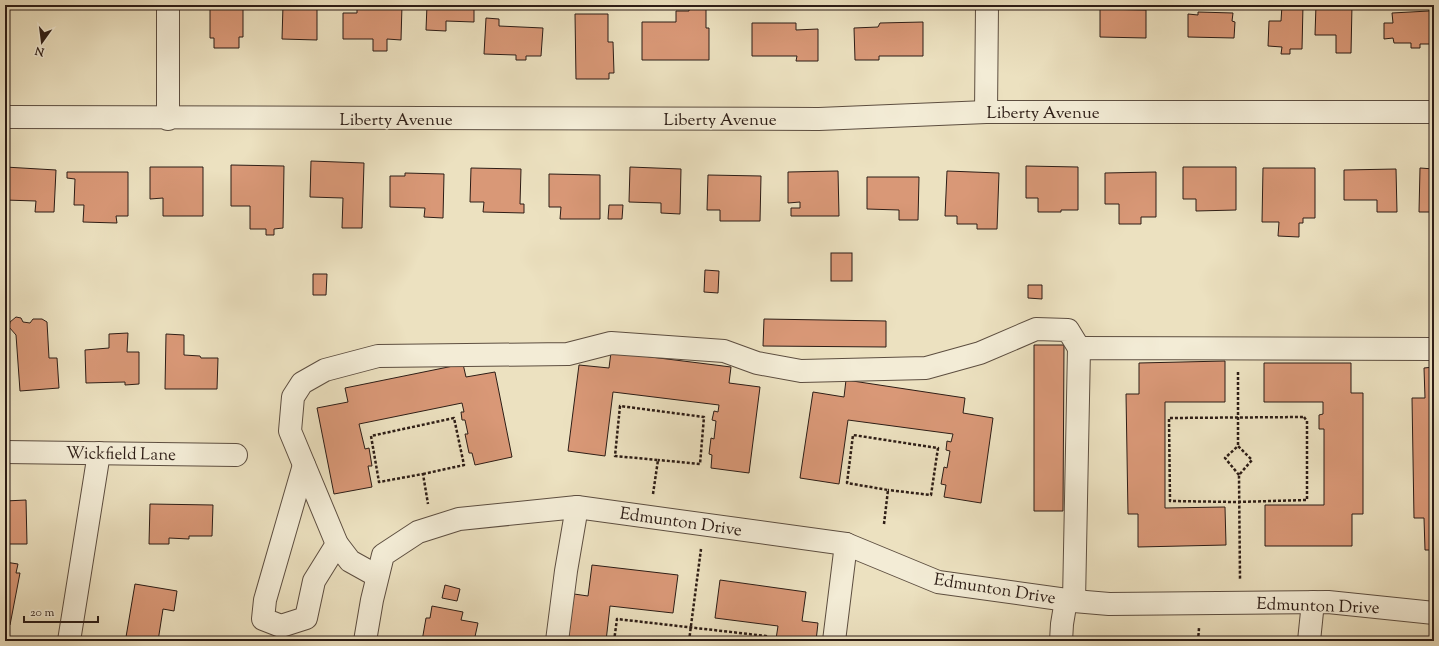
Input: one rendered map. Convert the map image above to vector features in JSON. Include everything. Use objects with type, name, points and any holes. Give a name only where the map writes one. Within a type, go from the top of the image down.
[{"type":"street","points":[[168,5],[168,119]]},
{"type":"street","points":[[986,112],[987,5]]},
{"type":"street","name":"Liberty Avenue","points":[[5,118],[819,119],[986,112],[1434,112]]},
{"type":"street","points":[[365,641],[378,576],[350,560],[337,544],[290,431],[294,397],[302,383],[325,370],[378,356],[568,354],[611,343],[724,351],[757,362],[801,371],[926,368],[980,353],[1036,329],[1068,330],[1079,348],[1070,600],[1062,624],[1061,641]]},
{"type":"street","points":[[1079,348],[1434,349]]},
{"type":"street","name":"Wickfield Lane","points":[[5,452],[236,455]]},
{"type":"street","points":[[69,641],[98,453]]},
{"type":"street","points":[[304,465],[265,600],[263,619],[281,626],[306,618],[314,581],[337,544]]},
{"type":"street","points":[[557,641],[566,571],[577,507]]},
{"type":"street","name":"Edmunton Drive","points":[[378,576],[383,555],[418,532],[459,519],[577,507],[846,544],[938,582],[988,590],[1109,604],[1313,602],[1364,605],[1434,613]]},
{"type":"street","points":[[834,641],[846,544]]},
{"type":"street","points":[[1309,641],[1313,602]]},
{"type":"path","points":[[1238,348],[1238,446],[1225,458],[1239,475],[1240,579]]},
{"type":"path","points":[[620,406],[704,417],[700,464],[658,460],[615,456],[620,406]]},
{"type":"path","points":[[1304,417],[1307,421],[1307,500],[1239,502],[1170,501],[1169,418],[1239,418],[1304,417]]},
{"type":"path","points":[[454,418],[464,465],[423,474],[379,482],[371,436],[454,418]]},
{"type":"path","points":[[853,435],[938,448],[931,495],[888,490],[847,483],[853,435]]},
{"type":"path","points":[[1238,446],[1252,460],[1239,475]]},
{"type":"path","points":[[653,496],[658,460]]},
{"type":"path","points":[[423,474],[428,504]]},
{"type":"path","points":[[884,524],[888,490]]},
{"type":"path","points":[[689,641],[701,550]]},
{"type":"path","points":[[614,641],[617,619],[766,636],[765,641]]},
{"type":"path","points":[[1198,641],[1199,628]]},
{"type":"building","points":[[210,5],[243,5],[243,37],[239,37],[239,48],[214,48],[214,38],[210,38]]},
{"type":"building","points":[[283,5],[317,5],[317,40],[282,39]]},
{"type":"building","points":[[357,5],[402,5],[401,40],[387,39],[387,51],[373,51],[373,39],[343,39],[343,13],[357,13]]},
{"type":"building","points":[[427,5],[474,5],[474,22],[446,21],[446,31],[426,30]]},
{"type":"building","points":[[689,5],[706,5],[706,28],[709,28],[709,60],[642,60],[642,22],[676,22],[676,11],[689,11]]},
{"type":"building","points":[[1282,5],[1303,5],[1302,49],[1290,49],[1290,54],[1281,54],[1282,47],[1268,46],[1269,21],[1281,21]]},
{"type":"building","points":[[1316,5],[1352,5],[1351,53],[1336,53],[1336,35],[1315,35]]},
{"type":"building","points":[[1429,5],[1434,5],[1433,44],[1420,44],[1420,48],[1411,48],[1411,43],[1394,43],[1393,38],[1384,39],[1384,23],[1393,23],[1392,13],[1429,11]]},
{"type":"building","points":[[1100,9],[1146,10],[1146,38],[1100,37]]},
{"type":"building","points":[[1198,12],[1233,13],[1232,21],[1235,22],[1234,38],[1188,37],[1188,14],[1198,15]]},
{"type":"building","points":[[575,14],[608,14],[608,42],[613,42],[614,73],[609,73],[609,79],[576,79]]},
{"type":"building","points":[[486,18],[499,19],[499,26],[543,28],[541,56],[526,56],[526,60],[516,60],[516,55],[484,54]]},
{"type":"building","points":[[923,22],[923,56],[879,56],[879,60],[855,60],[854,28],[878,27],[880,23]]},
{"type":"building","points":[[752,23],[796,23],[796,30],[818,29],[818,61],[796,61],[797,56],[752,56]]},
{"type":"building","points":[[311,161],[364,163],[362,228],[342,228],[343,198],[310,197]]},
{"type":"building","points":[[231,165],[284,166],[283,228],[274,229],[274,235],[266,235],[266,229],[250,229],[250,206],[231,206]]},
{"type":"building","points":[[1026,166],[1078,167],[1078,210],[1038,212],[1038,198],[1026,198]]},
{"type":"building","points":[[5,167],[56,170],[54,212],[35,212],[36,201],[5,200]]},
{"type":"building","points":[[150,167],[203,167],[203,216],[163,216],[163,198],[150,199]]},
{"type":"building","points":[[630,167],[681,169],[680,214],[661,213],[661,203],[629,202]]},
{"type":"building","points":[[1183,167],[1236,167],[1236,210],[1196,211],[1196,199],[1183,199]]},
{"type":"building","points":[[471,168],[521,169],[520,204],[524,204],[524,213],[483,212],[484,202],[470,202]]},
{"type":"building","points":[[1263,168],[1315,168],[1315,218],[1303,218],[1303,223],[1299,223],[1299,237],[1278,236],[1279,222],[1262,222]]},
{"type":"building","points":[[1420,168],[1434,169],[1434,212],[1419,212]]},
{"type":"building","points":[[1396,169],[1397,212],[1377,212],[1377,200],[1344,200],[1344,170]]},
{"type":"building","points":[[838,171],[839,216],[791,216],[791,208],[800,208],[800,202],[788,203],[788,172]]},
{"type":"building","points":[[947,171],[999,173],[997,229],[977,229],[977,224],[957,224],[957,216],[945,216]]},
{"type":"building","points":[[67,172],[128,172],[128,216],[116,216],[117,223],[83,222],[84,205],[74,205],[75,179],[67,178]]},
{"type":"building","points":[[1156,172],[1156,217],[1141,217],[1141,224],[1119,224],[1119,204],[1105,204],[1105,173]]},
{"type":"building","points":[[405,173],[444,174],[443,218],[424,217],[425,208],[390,207],[390,176],[405,176]]},
{"type":"building","points":[[549,174],[600,175],[600,219],[560,219],[561,207],[549,207]]},
{"type":"building","points":[[708,175],[761,176],[760,221],[720,221],[720,210],[707,210]]},
{"type":"building","points":[[867,177],[919,177],[918,220],[899,220],[899,210],[867,209]]},
{"type":"building","points":[[609,205],[623,205],[622,219],[608,219]]},
{"type":"building","points":[[831,253],[852,253],[852,281],[831,281]]},
{"type":"building","points":[[705,270],[719,271],[718,293],[704,292]]},
{"type":"building","points":[[313,274],[327,274],[326,295],[313,295]]},
{"type":"building","points":[[1028,285],[1042,285],[1042,299],[1028,298]]},
{"type":"building","points":[[16,317],[21,318],[23,322],[30,323],[33,319],[42,319],[47,322],[49,358],[57,358],[59,388],[20,391],[16,335],[9,327],[10,322]]},
{"type":"building","points":[[764,319],[886,321],[886,347],[763,346]]},
{"type":"building","points":[[128,333],[127,352],[139,352],[139,384],[125,385],[125,382],[86,383],[85,350],[109,348],[109,334]]},
{"type":"building","points":[[166,334],[184,335],[184,355],[200,356],[201,358],[218,358],[217,389],[165,389]]},
{"type":"building","points":[[1034,345],[1064,345],[1063,511],[1034,511]]},
{"type":"building","points":[[611,352],[731,367],[729,383],[760,387],[749,473],[711,468],[712,455],[709,454],[711,438],[714,439],[716,421],[712,420],[714,411],[718,412],[719,405],[613,392],[605,456],[568,451],[579,365],[609,368]]},
{"type":"building","points":[[1225,361],[1225,402],[1165,402],[1165,508],[1225,507],[1226,545],[1138,547],[1138,514],[1128,514],[1126,394],[1139,394],[1139,363]]},
{"type":"building","points":[[1264,363],[1351,363],[1351,393],[1363,393],[1363,514],[1352,514],[1352,546],[1265,546],[1265,505],[1324,505],[1324,429],[1319,429],[1319,415],[1323,414],[1323,402],[1264,402]]},
{"type":"building","points":[[463,364],[466,377],[495,372],[512,457],[475,465],[472,453],[469,453],[465,434],[468,434],[465,420],[462,420],[461,412],[464,412],[462,403],[359,424],[365,449],[369,448],[372,466],[368,466],[372,487],[334,494],[317,408],[348,402],[345,388]]},
{"type":"building","points":[[1434,367],[1434,550],[1425,550],[1424,518],[1414,518],[1412,398],[1425,398],[1424,368]]},
{"type":"building","points":[[846,380],[965,398],[963,413],[993,418],[981,503],[944,497],[946,485],[941,484],[944,467],[947,468],[950,451],[946,450],[947,441],[951,442],[953,434],[848,420],[839,484],[800,478],[813,392],[844,397]]},
{"type":"building","points":[[26,500],[27,544],[7,544],[7,531],[5,531],[5,501]]},
{"type":"building","points":[[150,504],[213,505],[212,536],[189,536],[189,539],[169,538],[169,544],[149,544]]},
{"type":"building","points":[[5,562],[18,564],[16,573],[20,573],[10,625],[5,624]]},
{"type":"building","points":[[592,565],[678,575],[673,613],[610,606],[606,641],[568,641],[574,594],[588,596]]},
{"type":"building","points":[[720,580],[806,592],[802,621],[818,623],[816,641],[773,641],[773,638],[776,639],[778,626],[715,618]]},
{"type":"building","points":[[135,584],[177,591],[174,611],[163,609],[158,641],[126,637]]},
{"type":"building","points":[[445,585],[460,589],[457,601],[442,598]]},
{"type":"building","points":[[432,606],[463,612],[461,620],[478,623],[474,641],[422,641],[426,618],[430,618]]}]
